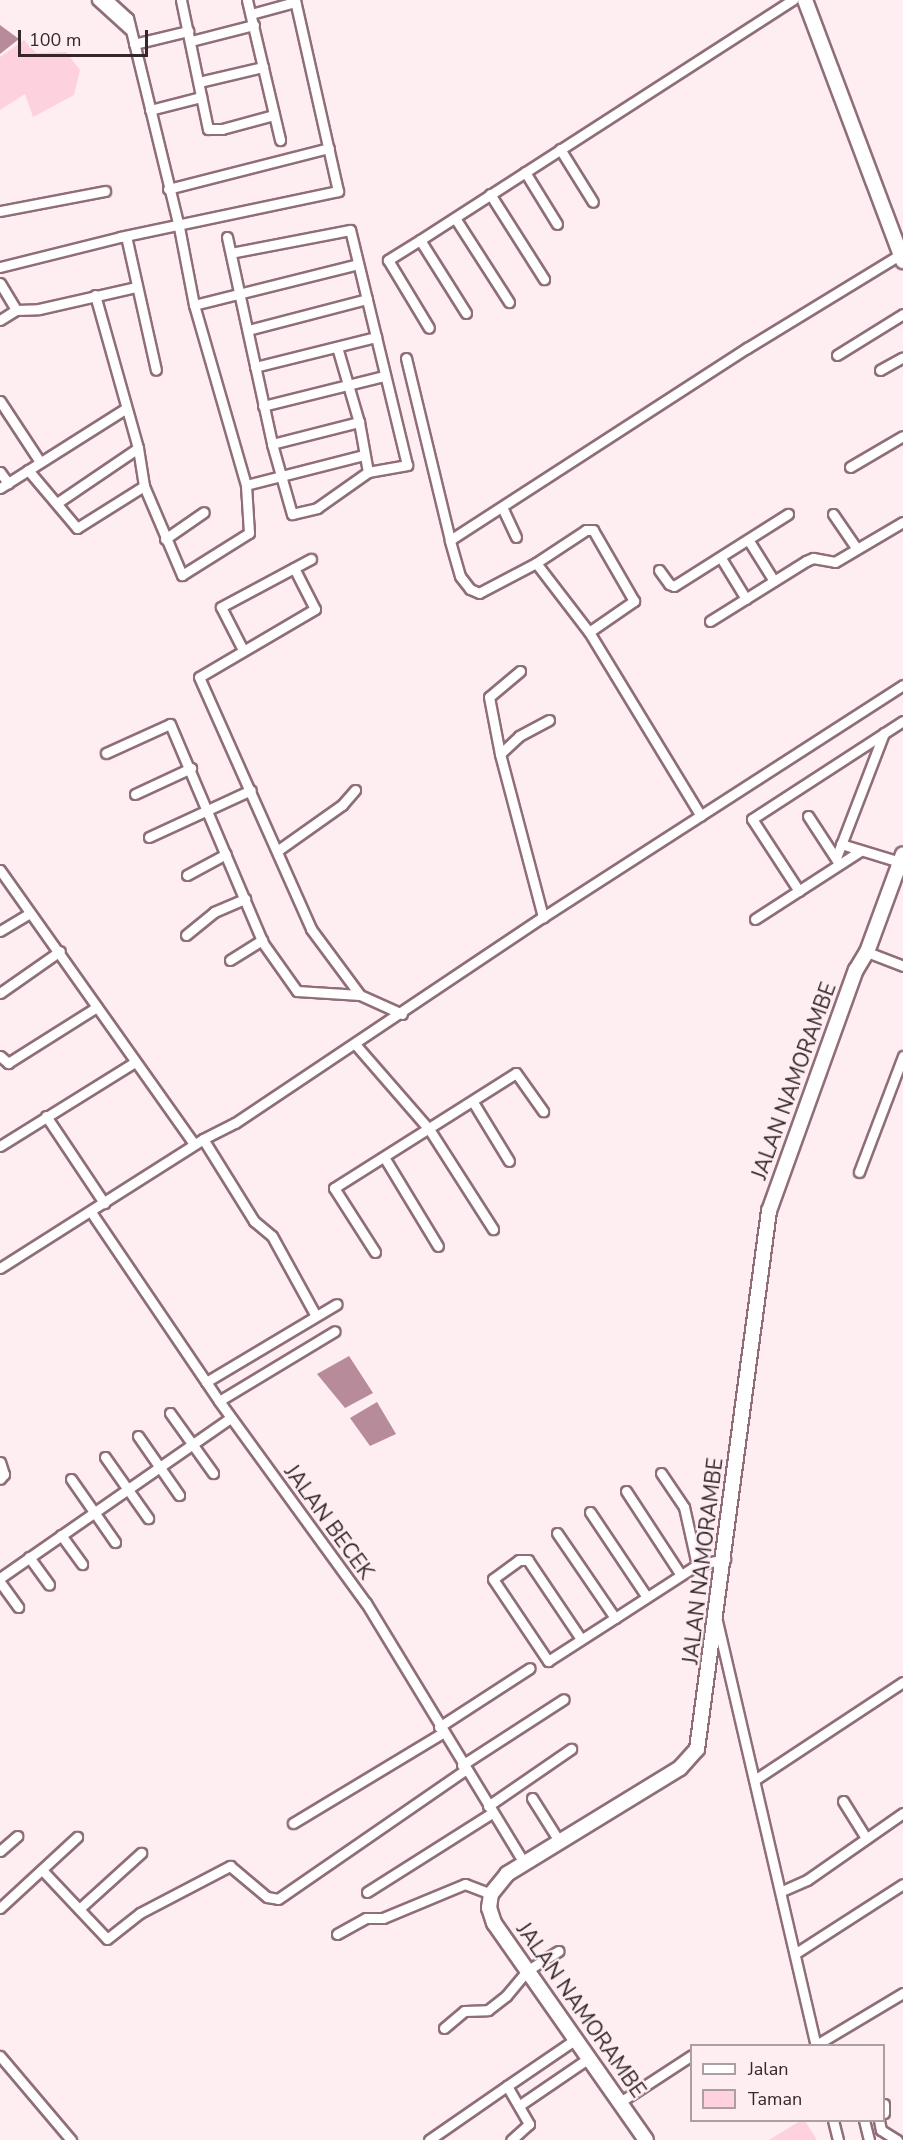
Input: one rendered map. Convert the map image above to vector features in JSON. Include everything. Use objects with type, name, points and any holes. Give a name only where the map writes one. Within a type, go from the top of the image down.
[{"type":"main road","points":[[805,0],[902,258]]},
{"type":"main road","name":"JALAN NAMORAMBE","points":[[646,2140],[491,1917],[491,1894],[499,1881],[524,1863],[692,1759],[700,1740],[769,1211],[856,970],[867,952],[901,858]]},
{"type":"street","points":[[97,0],[129,29]]},
{"type":"street","points":[[96,295],[125,409],[138,448],[144,486],[182,575],[249,533],[246,485],[194,305],[179,227],[128,18],[108,0]]},
{"type":"street","points":[[181,0],[210,131],[274,114]]},
{"type":"street","points":[[248,0],[280,140]]},
{"type":"street","points":[[429,328],[388,260],[793,0]]},
{"type":"street","points":[[0,267],[126,236],[179,227],[337,192],[295,1],[251,14]]},
{"type":"street","points":[[134,44],[254,25]]},
{"type":"street","points":[[199,82],[263,67]]},
{"type":"street","points":[[150,110],[201,97]]},
{"type":"street","points":[[168,189],[329,148]]},
{"type":"street","points":[[560,149],[593,202]]},
{"type":"street","points":[[525,172],[557,224]]},
{"type":"street","points":[[0,210],[105,191]]},
{"type":"street","points":[[490,194],[544,279]]},
{"type":"street","points":[[455,218],[508,302]]},
{"type":"street","points":[[227,237],[272,444],[281,479],[296,516],[317,508],[368,472],[407,465],[384,376],[353,234],[346,228],[231,253]]},
{"type":"street","points":[[126,236],[156,370]]},
{"type":"street","points":[[420,240],[466,313]]},
{"type":"street","points":[[450,540],[747,348],[902,258]]},
{"type":"street","points":[[194,305],[358,264]]},
{"type":"street","points":[[0,283],[16,310]]},
{"type":"street","points":[[0,320],[16,310],[39,309],[136,287]]},
{"type":"street","points":[[248,330],[367,298]]},
{"type":"street","points":[[837,355],[903,315]]},
{"type":"street","points":[[255,368],[376,337]]},
{"type":"street","points":[[338,347],[359,422],[368,472]]},
{"type":"street","points":[[880,370],[903,357]]},
{"type":"street","points":[[406,358],[460,576],[474,592],[484,592],[536,563],[586,530],[595,532],[634,601],[589,632]]},
{"type":"street","points":[[263,406],[347,382],[384,376]]},
{"type":"street","points":[[0,401],[40,462]]},
{"type":"street","points":[[0,472],[4,485],[125,409]]},
{"type":"street","points":[[272,444],[359,422]]},
{"type":"street","points":[[850,467],[903,436]]},
{"type":"street","points":[[57,503],[138,448]]},
{"type":"street","points":[[246,485],[281,479],[364,455]]},
{"type":"street","points":[[28,470],[57,503],[71,525],[80,528],[144,486]]},
{"type":"street","points":[[502,507],[516,537]]},
{"type":"street","points":[[165,539],[204,512]]},
{"type":"street","points":[[659,570],[669,584],[674,586],[750,541],[788,514]]},
{"type":"street","points":[[833,514],[857,549]]},
{"type":"street","points":[[710,621],[813,558],[831,563],[903,522]]},
{"type":"street","points":[[750,541],[774,582]]},
{"type":"street","points":[[721,558],[746,599]]},
{"type":"street","points":[[243,650],[221,607],[311,559]]},
{"type":"street","points":[[536,563],[589,632],[701,816]]},
{"type":"street","points":[[294,568],[315,609],[199,677],[311,929],[360,995]]},
{"type":"street","points":[[520,671],[489,694],[500,754],[543,917]]},
{"type":"street","points":[[0,1268],[198,1142],[236,1124],[543,917],[903,685]]},
{"type":"street","points":[[500,754],[519,736],[549,720]]},
{"type":"street","points":[[799,891],[752,819],[903,721]]},
{"type":"street","points":[[106,753],[167,723],[191,768],[262,940],[300,993],[360,995],[402,1014]]},
{"type":"street","points":[[838,861],[841,844],[884,733]]},
{"type":"street","points":[[135,794],[191,768]]},
{"type":"street","points":[[149,837],[251,790]]},
{"type":"street","points":[[277,851],[342,805],[355,790]]},
{"type":"street","points":[[808,816],[838,861]]},
{"type":"street","points":[[841,844],[860,851],[901,858]]},
{"type":"street","points":[[756,919],[799,891],[838,861],[860,851]]},
{"type":"street","points":[[187,875],[226,854]]},
{"type":"street","points":[[0,870],[28,914],[60,951],[135,1062],[198,1142],[248,1212],[272,1236],[316,1316]]},
{"type":"street","points":[[186,935],[214,912],[245,899]]},
{"type":"street","points":[[0,931],[28,914]]},
{"type":"street","points":[[230,960],[262,940]]},
{"type":"street","points":[[0,993],[60,951]]},
{"type":"street","points":[[867,952],[903,966]]},
{"type":"street","points":[[0,1056],[9,1062],[97,1007]]},
{"type":"street","points":[[355,1044],[429,1129],[493,1230]]},
{"type":"street","points":[[859,1172],[903,1056]]},
{"type":"street","points":[[0,1146],[135,1062]]},
{"type":"street","points":[[375,1252],[333,1190],[517,1073],[543,1111]]},
{"type":"street","points":[[473,1102],[509,1161]]},
{"type":"street","points":[[46,1116],[104,1203]]},
{"type":"street","points":[[384,1157],[438,1246]]},
{"type":"street","name":"JALAN BECEK","points":[[91,1212],[230,1418],[366,1603],[440,1730],[524,1863]]},
{"type":"street","points":[[206,1382],[337,1304]]},
{"type":"street","points":[[219,1401],[335,1331]]},
{"type":"street","points":[[170,1413],[213,1473]]},
{"type":"street","points":[[18,1607],[0,1580],[126,1486],[230,1418]]},
{"type":"street","points":[[138,1436],[179,1495]]},
{"type":"street","points":[[105,1457],[148,1518]]},
{"type":"street","points":[[0,1462],[4,1474],[0,1479]]},
{"type":"street","points":[[662,1473],[684,1507],[697,1565]]},
{"type":"street","points":[[71,1479],[115,1542]]},
{"type":"street","points":[[626,1491],[681,1575]]},
{"type":"street","points":[[590,1512],[647,1597]]},
{"type":"street","points":[[557,1533],[615,1618]]},
{"type":"street","points":[[61,1535],[82,1564]]},
{"type":"street","points":[[29,1557],[49,1585]]},
{"type":"street","points":[[581,1640],[528,1560],[519,1560],[493,1579],[548,1661],[581,1640],[681,1575],[697,1565],[725,1559]]},
{"type":"street","points":[[717,1619],[816,2044]]},
{"type":"street","points":[[293,1823],[440,1730],[530,1668]]},
{"type":"street","points":[[756,1779],[903,1682]]},
{"type":"street","points":[[42,1870],[104,1937],[111,1938],[140,1913],[230,1866],[267,1897],[278,1899],[464,1767],[564,1700]]},
{"type":"street","points":[[368,1892],[490,1809],[571,1749]]},
{"type":"street","points":[[532,1798],[559,1841]]},
{"type":"street","points":[[843,1801],[866,1838]]},
{"type":"street","points":[[782,1891],[807,1880],[903,1813]]},
{"type":"street","points":[[0,1851],[17,1836]]},
{"type":"street","points":[[0,1908],[77,1837]]},
{"type":"street","points":[[80,1909],[141,1853]]},
{"type":"street","points":[[337,1934],[366,1918],[383,1918],[465,1884],[491,1894]]},
{"type":"street","points":[[796,1953],[903,1884]]},
{"type":"street","points":[[444,2028],[456,2015],[488,2010],[503,2000],[528,1970],[558,1951]]},
{"type":"street","points":[[818,2044],[903,1993]]},
{"type":"street","points":[[429,2140],[576,2039]]},
{"type":"street","points":[[0,2056],[71,2140]]},
{"type":"street","points":[[620,2102],[690,2056]]},
{"type":"street","points":[[520,2105],[589,2058]]},
{"type":"street","points":[[0,2075],[9,2067]]},
{"type":"street","points":[[507,2086],[520,2105],[529,2127],[511,2140]]},
{"type":"street","points":[[833,2122],[838,2140]]},
{"type":"street","points":[[864,2122],[869,2140]]},
{"type":"street","points":[[879,2122],[881,2130],[897,2140]]},
{"type":"green space","points":[[24,40],[36,53],[66,52],[80,70],[74,95],[33,117],[25,94],[0,110],[0,57]]},
{"type":"green space","points":[[798,2122],[806,2122],[817,2140],[769,2140]]},
{"type":"shaded area","points":[[0,25],[19,39],[0,54]]},
{"type":"shaded area","points":[[349,1356],[373,1393],[345,1408],[317,1374]]},
{"type":"shaded area","points":[[377,1402],[396,1434],[370,1446],[350,1418]]}]
